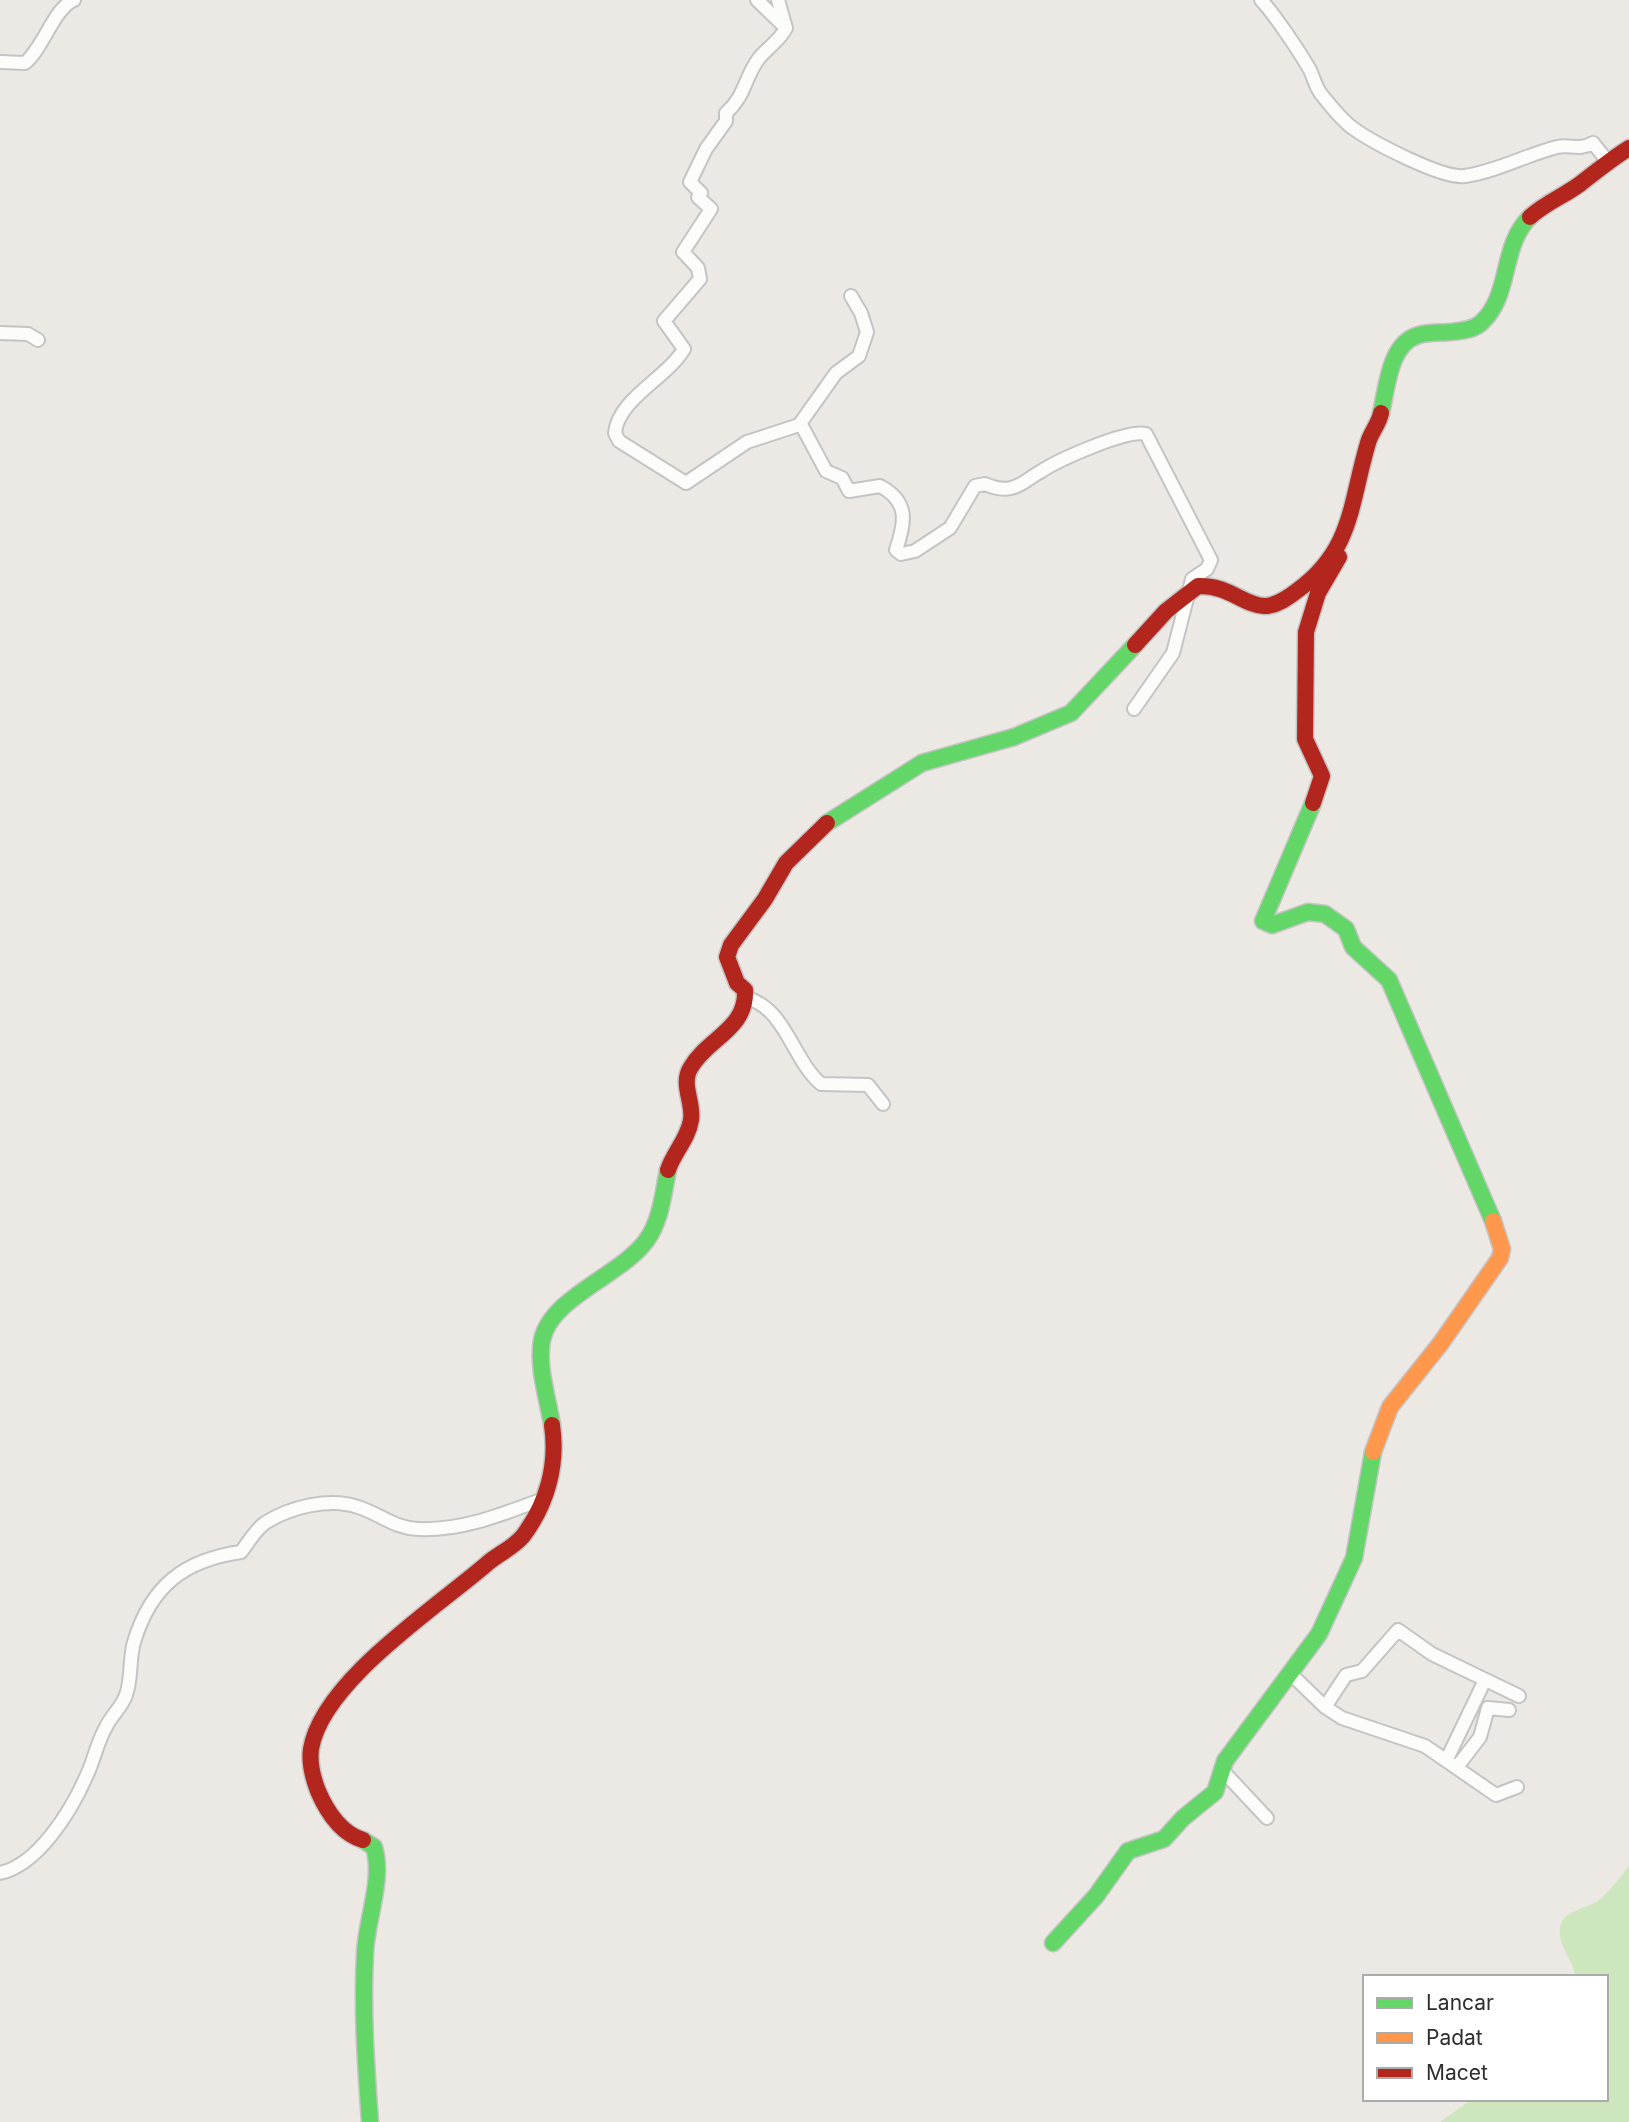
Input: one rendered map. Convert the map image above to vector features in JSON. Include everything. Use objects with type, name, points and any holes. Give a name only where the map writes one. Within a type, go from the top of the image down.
[{"type":"street","points":[[0,62],[25,62],[33,56],[61,9],[74,0]]},
{"type":"street","points":[[757,0],[786,27]]},
{"type":"street","points":[[778,0],[786,27],[782,37],[759,57],[739,101],[726,113],[726,121],[706,149],[690,182],[701,193],[698,197],[711,209],[683,252],[698,268],[700,279],[664,321],[684,349],[659,379],[643,389],[619,419],[615,433],[619,441],[686,483],[747,442],[799,425],[836,373],[859,356],[867,332],[861,313],[851,296]]},
{"type":"street","points":[[1261,0],[1277,18],[1309,68],[1317,88],[1342,119],[1364,135],[1415,161],[1445,174],[1462,176],[1507,167],[1557,147],[1579,149],[1593,143],[1609,163]]},
{"type":"street","points":[[1053,1943],[1096,1896],[1128,1851],[1164,1839],[1183,1818],[1215,1791],[1221,1769],[1292,1675],[1319,1634],[1354,1558],[1373,1453],[1390,1407],[1448,1332],[1500,1258],[1502,1250],[1497,1230],[1458,1132],[1389,979],[1353,947],[1346,929],[1325,914],[1299,914],[1272,925],[1263,922],[1263,915],[1304,830],[1322,776],[1305,739],[1306,632],[1318,593],[1337,562],[1369,439],[1380,418],[1391,367],[1402,344],[1418,335],[1463,331],[1480,324],[1499,300],[1512,246],[1525,222],[1545,204],[1579,185],[1599,167],[1629,148]]},
{"type":"street","points":[[0,333],[28,334],[38,340]]},
{"type":"street","points":[[799,425],[826,471],[842,478],[849,491],[880,486],[893,499],[904,514],[905,523],[896,550],[901,554],[915,551],[950,528],[975,486],[985,484],[993,488],[1010,488],[1040,471],[1108,441],[1143,433],[1149,437],[1211,561],[1207,569],[1192,579],[1173,653],[1134,709]]},
{"type":"street","points":[[883,1104],[869,1085],[821,1084],[810,1073],[772,1012],[747,998],[729,967],[727,957],[731,945],[765,899],[786,863],[813,834],[862,797],[922,763],[1014,737],[1071,713],[1140,636],[1198,586],[1215,585],[1230,589],[1256,605],[1281,602],[1327,563],[1341,545]]},
{"type":"street","points":[[370,2122],[366,1939],[376,1862],[374,1848],[369,1841],[352,1837],[340,1827],[323,1802],[312,1773],[312,1744],[334,1704],[398,1633],[470,1582],[522,1537],[543,1499],[555,1453],[540,1348],[546,1330],[564,1310],[639,1250],[652,1233],[665,1192],[668,1169],[691,1121],[692,1105],[686,1092],[690,1068],[733,1024],[747,998]]},
{"type":"street","points":[[0,1873],[15,1870],[43,1846],[81,1787],[105,1728],[126,1696],[134,1642],[145,1616],[174,1574],[212,1556],[241,1552],[264,1524],[290,1512],[332,1502],[358,1507],[394,1525],[419,1529],[474,1523],[543,1499]]},
{"type":"street","points":[[1325,1707],[1346,1675],[1362,1671],[1398,1630],[1432,1654],[1519,1696]]},
{"type":"street","points":[[1292,1675],[1325,1707],[1357,1725],[1425,1746],[1496,1796],[1517,1787]]},
{"type":"street","points":[[1452,1763],[1485,1680]]},
{"type":"street","points":[[1452,1763],[1480,1737],[1488,1708],[1509,1710]]},
{"type":"street","points":[[1221,1769],[1267,1818]]},
{"type":"green space","points":[[1629,1866],[1629,2122],[1440,2122],[1469,2101],[1608,2101],[1608,1975],[1575,1975],[1561,1941],[1560,1927],[1567,1916],[1594,1903]]},
{"type":"traffic: fast","points":[[1381,413],[1391,368],[1401,347],[1423,334],[1471,329],[1491,312],[1498,299],[1514,242],[1530,217]]},
{"type":"traffic: fast","points":[[827,823],[922,763],[1014,737],[1071,713],[1135,645]]},
{"type":"traffic: fast","points":[[1313,803],[1263,921],[1272,925],[1308,912],[1325,914],[1346,929],[1353,947],[1389,980],[1493,1221]]},
{"type":"traffic: fast","points":[[552,1425],[541,1361],[542,1340],[548,1325],[558,1311],[634,1254],[646,1241],[658,1216],[668,1170]]},
{"type":"traffic: fast","points":[[1053,1943],[1096,1896],[1128,1851],[1164,1839],[1183,1818],[1215,1792],[1225,1761],[1319,1634],[1354,1558],[1373,1452]]},
{"type":"traffic: fast","points":[[363,1840],[374,1847],[377,1860],[364,1975],[370,2122]]},
{"type":"traffic: slow","points":[[1373,1452],[1390,1407],[1441,1343],[1500,1258],[1502,1249],[1493,1221]]},
{"type":"traffic: jam","points":[[1530,217],[1629,148]]},
{"type":"traffic: jam","points":[[1135,645],[1166,611],[1198,586],[1218,589],[1256,605],[1269,606],[1287,598],[1316,575],[1340,542],[1368,443],[1381,413]]},
{"type":"traffic: jam","points":[[1313,803],[1322,776],[1305,739],[1306,632],[1318,593],[1339,557]]},
{"type":"traffic: jam","points":[[668,1170],[691,1120],[688,1073],[698,1057],[733,1024],[744,1003],[745,990],[737,983],[727,957],[731,945],[765,899],[786,863],[827,823]]},
{"type":"traffic: jam","points":[[363,1840],[335,1821],[318,1791],[312,1770],[311,1749],[320,1723],[336,1697],[385,1646],[523,1536],[538,1511],[549,1484],[553,1455],[552,1425]]}]
